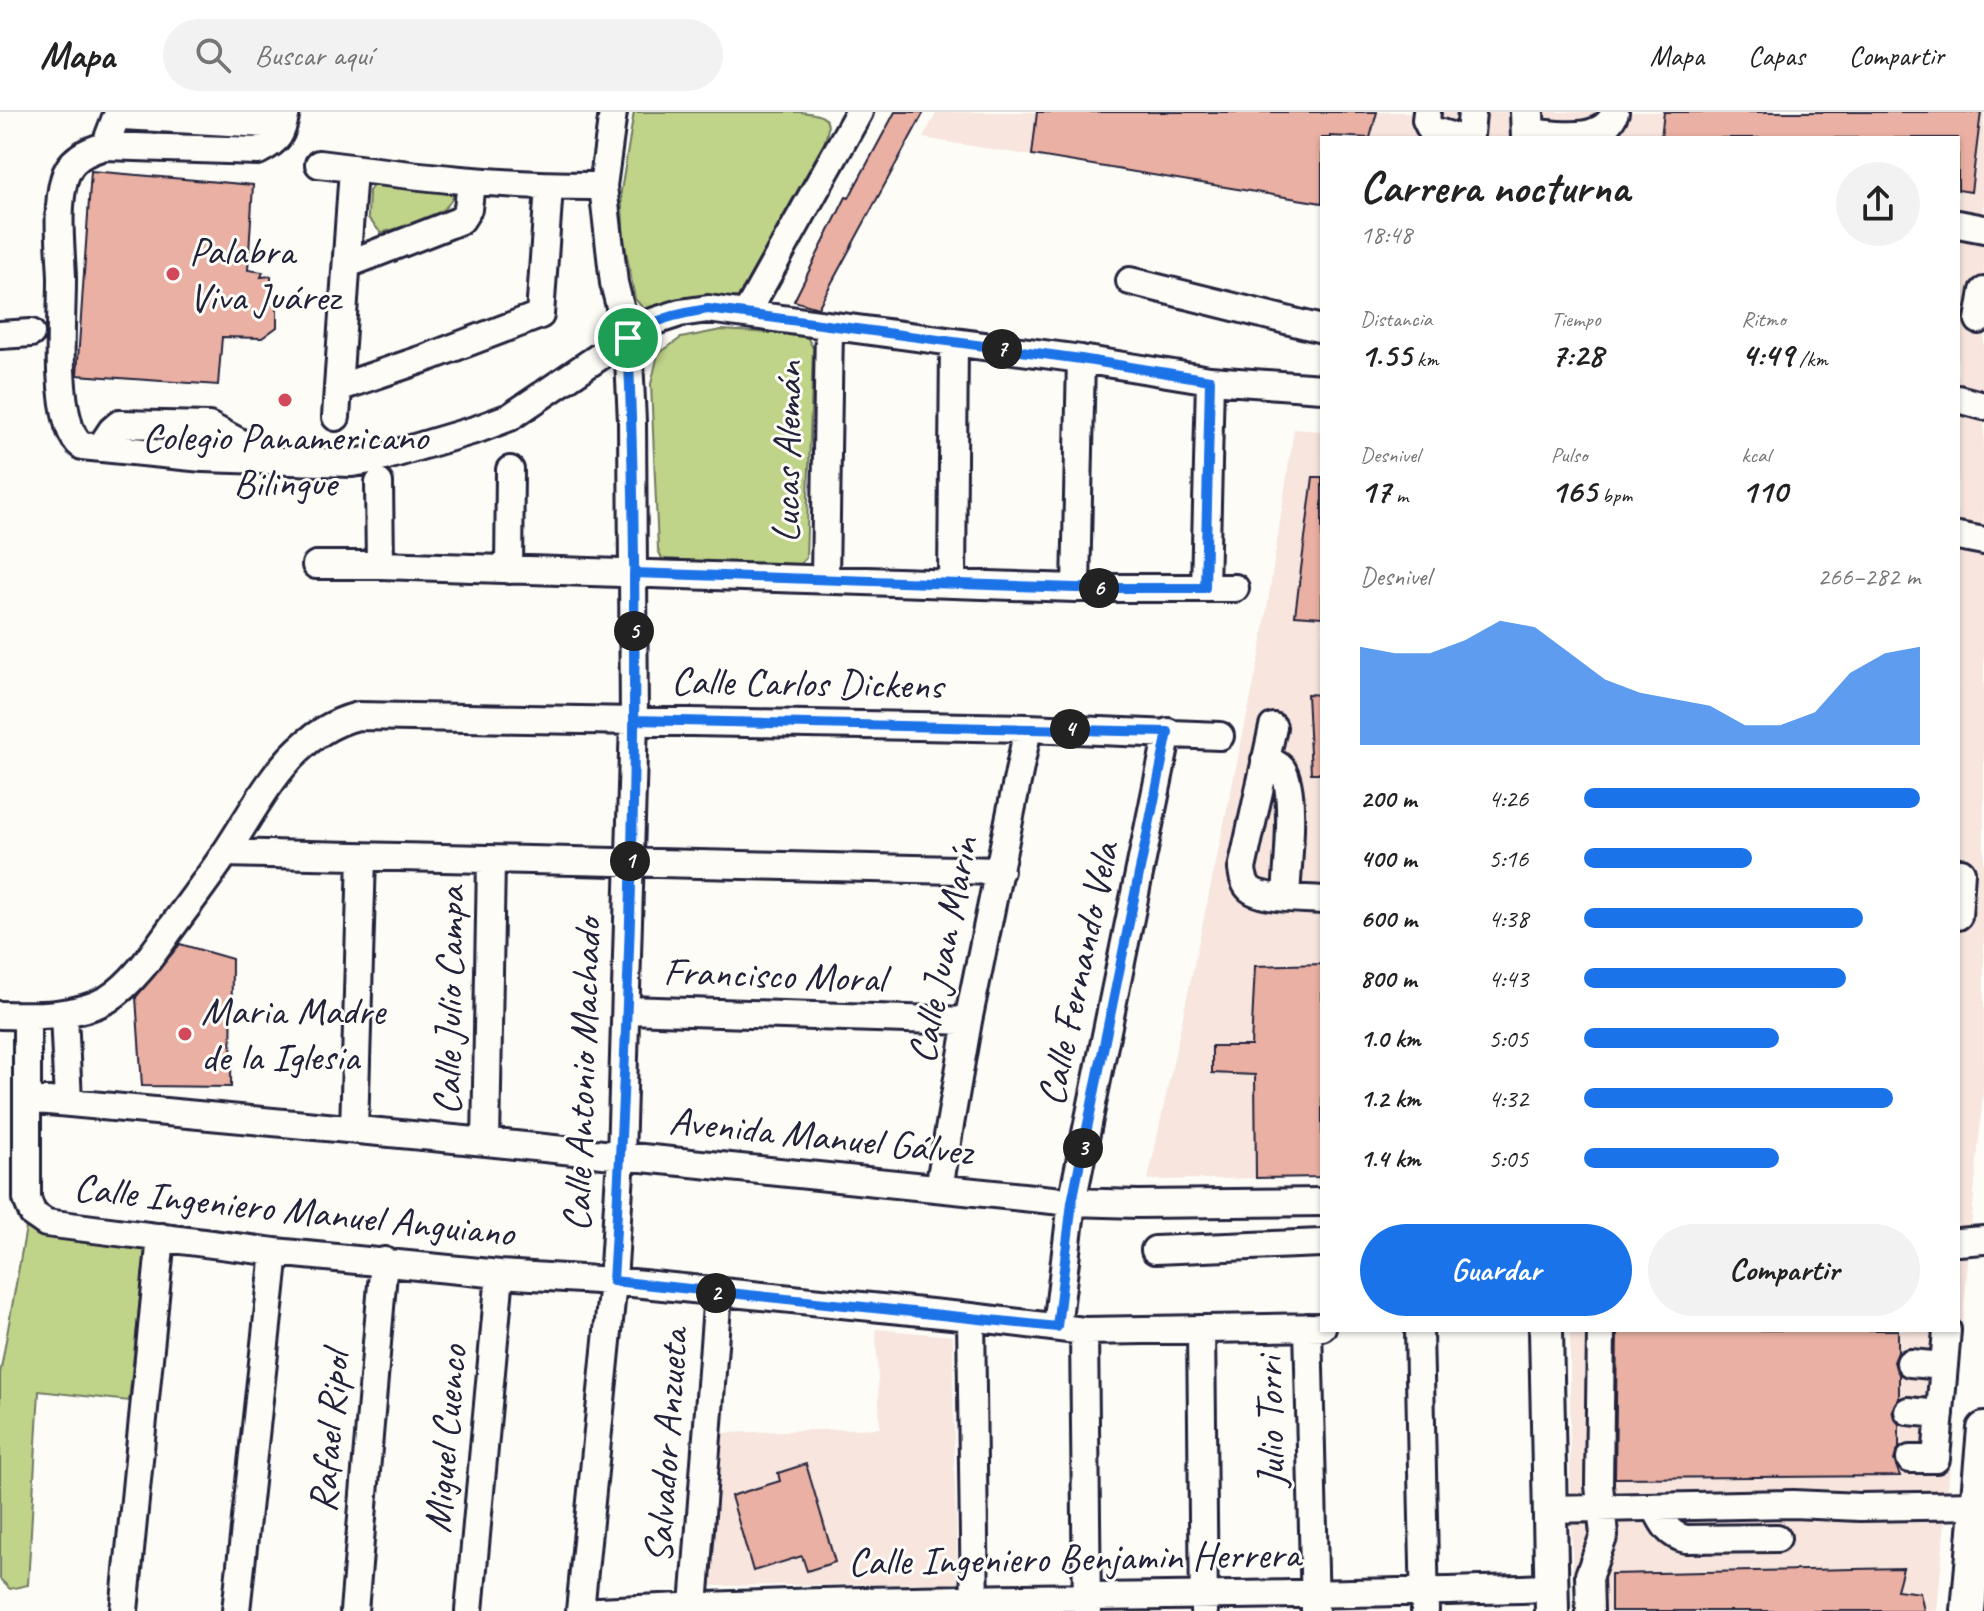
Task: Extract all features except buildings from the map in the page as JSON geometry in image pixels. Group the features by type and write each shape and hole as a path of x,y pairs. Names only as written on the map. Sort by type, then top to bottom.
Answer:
{"main road":[{"path":"1546,1332 1552,1599"},
{"path":"1968,1611 1984,1429"}],"street":[{"name":"Calle Antonio Machado","path":"580,1611 613,1281 621,1157 634,720 628,338 614,283 603,186 613,112"},
{"path":"747,312 859,112"},
{"path":"1427,112 1426,120 1431,130 1451,136"},
{"path":"1469,136 1472,112"},
{"path":"1528,127 1594,133 1611,123 1615,112"},
{"path":"285,118 281,135 258,151 105,146 87,151 73,162 64,178 62,206 63,391 69,425 77,443 203,458 352,463 377,459 510,417 649,323 680,313 708,309 1081,359 1210,380 1320,388"},
{"path":"319,164 471,182 549,187 603,186"},
{"path":"336,417 353,169"},
{"path":"348,264 461,220 468,209 471,182"},
{"path":"338,388 549,316 549,187"},
{"path":"1960,224 1984,229"},
{"path":"1130,281 1320,328"},
{"path":"1974,321 1984,291"},
{"name":"Lucas Alemán","path":"825,578 829,327"},
{"path":"0,335 31,333"},
{"path":"952,583 954,342"},
{"path":"1076,588 1081,359"},
{"path":"1205,588 1210,380"},
{"path":"1960,400 1984,406"},
{"path":"509,570 510,470"},
{"path":"379,483 380,565"},
{"path":"1960,536 1984,541"},
{"path":"316,565 825,578 1076,588 1235,588"},
{"name":"Calle Carlos Dickens","path":"0,1015 64,1013 108,999 136,974 225,853 285,761 305,742 342,720 358,716 1028,728 1220,736"},
{"path":"1273,727 1242,869 1244,880 1254,892 1320,900"},
{"name":"Calle Juan Marín","path":"939,1188 968,1021 1028,728"},
{"name":"Calle Fernando Vela","path":"1057,1327 1072,1202 1168,732"},
{"path":"1265,760 1282,770 1290,793 1286,897"},
{"path":"225,853 1000,871"},
{"path":"354,1129 362,857"},
{"name":"Calle Julio Campa","path":"486,1142 491,861"},
{"path":"1960,887 1961,872"},
{"name":"Francisco Moral","path":"627,1010 968,1021"},
{"path":"64,1013 68,1102"},
{"name":"Calle Ingeniero Manuel Anguiano","path":"27,1016 27,1199 33,1214 46,1223 275,1252 500,1274 613,1281 1084,1331 1315,1327"},
{"name":"Avenida Manuel Gálvez","path":"27,1099 1072,1202 1320,1202"},
{"path":"124,1611 161,1237"},
{"path":"1960,1242 1984,1240"},
{"path":"1155,1250 1320,1243"},
{"path":"236,1611 275,1252"},
{"name":"Rafael Ripol","path":"354,1611 384,1261"},
{"name":"Miguel Cuenco","path":"469,1611 500,1274"},
{"name":"Salvador Anzueta","path":"694,1606 718,1293"},
{"path":"971,1317 975,1606"},
{"name":"Julio Torri","path":"1315,1327 1315,1602"},
{"path":"1201,1329 1204,1604"},
{"path":"1084,1331 1087,1605"},
{"path":"1419,1332 1425,1602"},
{"path":"1590,1611 1589,1575 1604,1535 1601,1508 1601,1332"},
{"path":"1910,1459 1936,1459 1947,1332"},
{"path":"1910,1363 1944,1366"},
{"path":"1908,1411 1940,1414"},
{"path":"1549,1509 1793,1504 1860,1507 1978,1505"},
{"path":"1655,1507 1665,1527 1675,1537 1777,1538"},
{"name":"Calle Ingeniero Benjamin Herrera","path":"598,1611 694,1606 1552,1599"}],"shaded area":[{"path":"937,112 1984,112 1984,1082 1937,1611 1574,1611 1570,1332 1960,1332 1960,136 1320,136 1320,203 923,138"},
{"path":"1294,429 1320,431 1320,1177 1148,1180 1260,655"},
{"path":"876,1329 953,1336 958,1583 711,1586 723,1433 880,1428"}],"green space":[{"path":"634,112 801,112 825,119 828,128 824,143 738,297 704,300 647,313 635,299 624,240 621,191"},
{"path":"375,183 448,188 454,192 451,201 435,215 381,233 368,218 369,191"},
{"path":"721,330 806,335 813,348 806,558 799,565 665,565 658,550 651,384 658,354 681,338"},
{"path":"27,1222 146,1243 129,1401 39,1391 28,1585 10,1589 0,1579 0,1374"}],"place":[{"name":"Palabra Viva Juárez","path":"173,274"},
{"name":"Colegio Panamericano Bilingue","path":"285,400"},
{"name":"Maria Madre de la Iglesia","path":"185,1034"}],"route":[{"path":"628,338 632,422 634,720 627,1010 613,1281 1057,1327 1072,1202 1168,732 634,720 634,573 1076,588 1205,588 1210,380 1081,359 708,309 680,313 649,323 628,338"}]}
